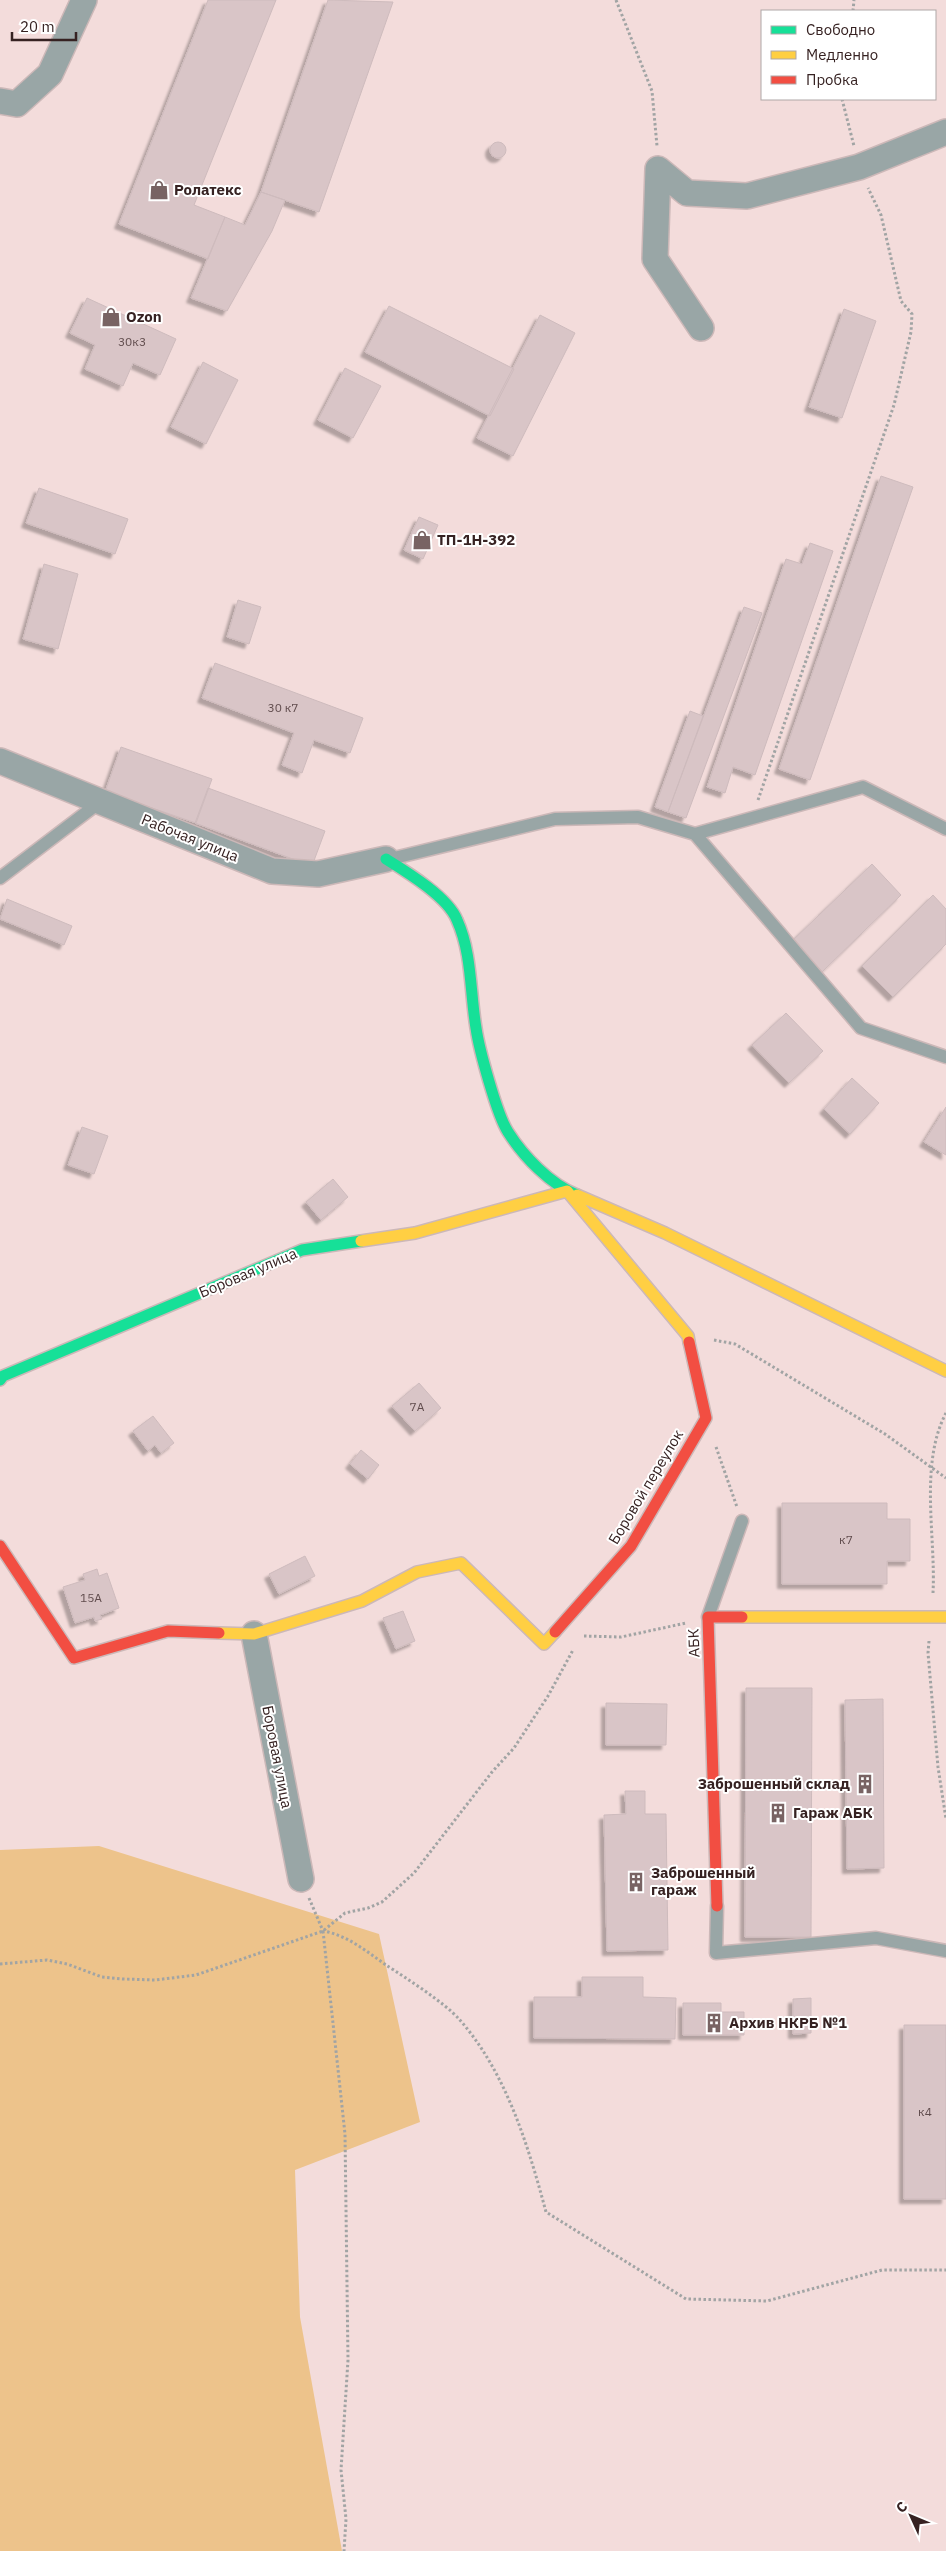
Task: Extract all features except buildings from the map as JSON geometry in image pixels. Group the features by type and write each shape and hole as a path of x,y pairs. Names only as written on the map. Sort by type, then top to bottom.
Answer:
{"street":[{"path":"0,102 17,104 50,74 84,0"},
{"path":"658,170 687,193 746,196 859,167 946,132"},
{"path":"658,170 655,259 700,328"},
{"name":"Рабочая улица","path":"0,761 272,872 318,874 386,860"},
{"path":"386,860 428,886 457,918 467,953 476,1029 507,1131 528,1159 567,1191 688,1336 706,1418"},
{"path":"567,1191 665,1233 946,1371"},
{"name":"Боровая улица","path":"0,1380 3,1376 302,1250 415,1233 567,1191"},
{"name":"Боровой переулок","path":"0,1546 74,1658 168,1630 254,1634 362,1601 416,1572 461,1563 544,1644 631,1546 706,1418"},
{"name":"АБК","path":"717,1906 708,1617 946,1617"},
{"name":"Боровая улица","path":"254,1634 301,1879"}],"lane":[{"path":"386,860 555,819 638,817 695,834 863,787 946,829"},
{"path":"0,878 100,802"},
{"path":"695,834 861,1028 946,1057"},
{"path":"708,1617 742,1521"},
{"path":"717,1906 716,1953 876,1938 946,1951"}],"path":[{"path":"616,0 652,91 658,170"},
{"path":"752,818 894,405 911,332 912,314 901,301 881,215 859,167 842,100"},
{"path":"688,1336 735,1344 885,1434 946,1478"},
{"path":"946,1413 940,1425 932,1468 931,1512 934,1575 928,1653 938,1767 946,1819"},
{"path":"706,1418 742,1521"},
{"path":"560,1626 582,1635 621,1637 708,1617"},
{"path":"0,1964 47,1960 67,1964 102,1976 155,1980 196,1975 323,1931 345,1913 368,1908 382,1902 414,1873 527,1731 582,1635"},
{"path":"301,1879 323,1931 344,2134 348,2360 341,2470 346,2519 344,2551"},
{"path":"323,1931 339,1934 404,1976 459,2018 498,2074 535,2169 546,2212 686,2299 766,2301 882,2270 946,2270"}],"shaded area":[{"path":"99,1846 379,1934 420,2122 295,2170 300,2317 342,2551 0,2551 0,1850"}],"traffic: fast":[{"path":"386,859 426,886 452,911 462,933 465,946 481,1051 489,1082 504,1124 514,1141 538,1169 557,1184 577,1195"},
{"path":"0,1380 3,1376 302,1250 361,1241"}],"traffic: slow":[{"path":"361,1241 415,1233 567,1191 688,1336 689,1342"},
{"path":"577,1195 665,1233 946,1371"},
{"path":"219,1633 254,1634 362,1601 417,1572 461,1563 544,1644 555,1632"},
{"path":"742,1617 946,1617"}],"traffic: jam":[{"path":"555,1632 631,1546 706,1418 689,1342"},
{"path":"0,1546 74,1658 168,1631 219,1633"},
{"path":"717,1906 708,1617 742,1617"}],"place":[{"name":"Ролатекс","path":"159,190"},
{"name":"Ozon","path":"111,317"},
{"name":"ТП-1Н-392","path":"422,540"},
{"name":"Заброшенный склад","path":"865,1784"},
{"name":"Гараж АБК","path":"778,1813"},
{"name":"Заброшенный гараж","path":"636,1882"},
{"name":"Архив НКРБ №1","path":"714,2023"}]}
